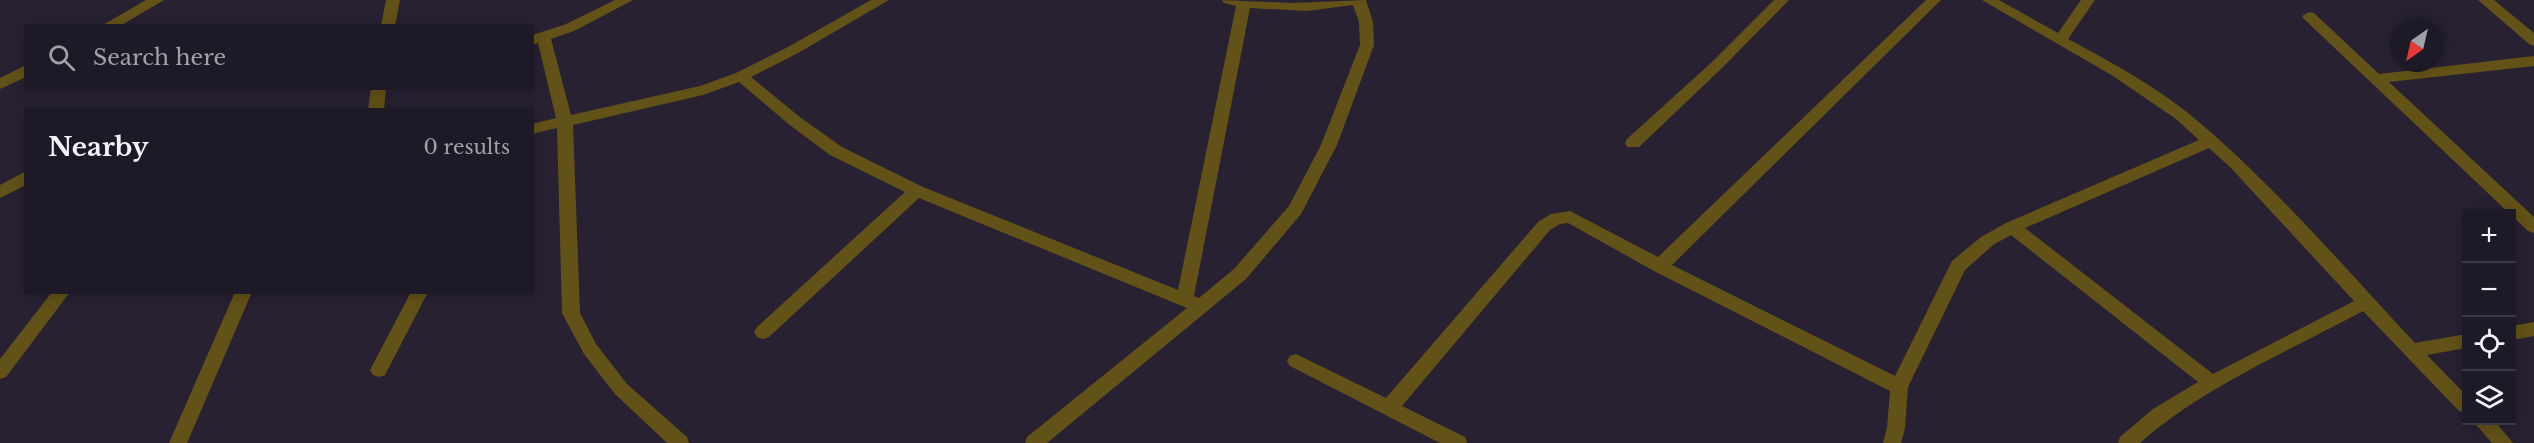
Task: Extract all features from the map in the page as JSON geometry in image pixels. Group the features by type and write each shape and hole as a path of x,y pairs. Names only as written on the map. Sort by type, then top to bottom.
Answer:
{"street":[{"path":"112,24 157,0"},
{"path":"388,24 393,0"},
{"path":"626,0 538,39 565,122 571,313 590,349 621,388 680,443"},
{"path":"534,129 703,90 741,76 882,0"},
{"path":"1034,443 1192,303 1240,274 1295,210 1329,145 1367,45 1366,22 1356,0 1328,7 1295,9 1236,2 1192,303"},
{"path":"1633,142 1716,66 1782,0"},
{"path":"1660,266 1934,0"},
{"path":"1989,0 2060,40 2181,115 2237,164 2411,351 2462,402"},
{"path":"2060,40 2088,0"},
{"path":"2485,0 2534,41"},
{"path":"2309,16 2534,227"},
{"path":"2376,79 2534,61"},
{"path":"0,84 24,71"},
{"path":"741,76 796,122 836,151 917,191 1192,303"},
{"path":"375,108 379,90"},
{"path":"1892,443 1896,428 1899,387 1958,266 1987,241 2012,227 2211,141"},
{"path":"0,177 24,176"},
{"path":"0,192 24,177"},
{"path":"763,332 917,191"},
{"path":"1389,408 1544,226 1557,218 1570,217 1660,266 1899,387"},
{"path":"2012,227 2212,383"},
{"path":"0,372 60,294"},
{"path":"178,443 243,294"},
{"path":"379,370 419,294"},
{"path":"2127,443 2160,414 2212,383 2366,302"},
{"path":"2516,332 2534,329"},
{"path":"2411,351 2462,342"},
{"path":"1296,361 1458,443"},
{"path":"2486,425 2504,443"}]}
